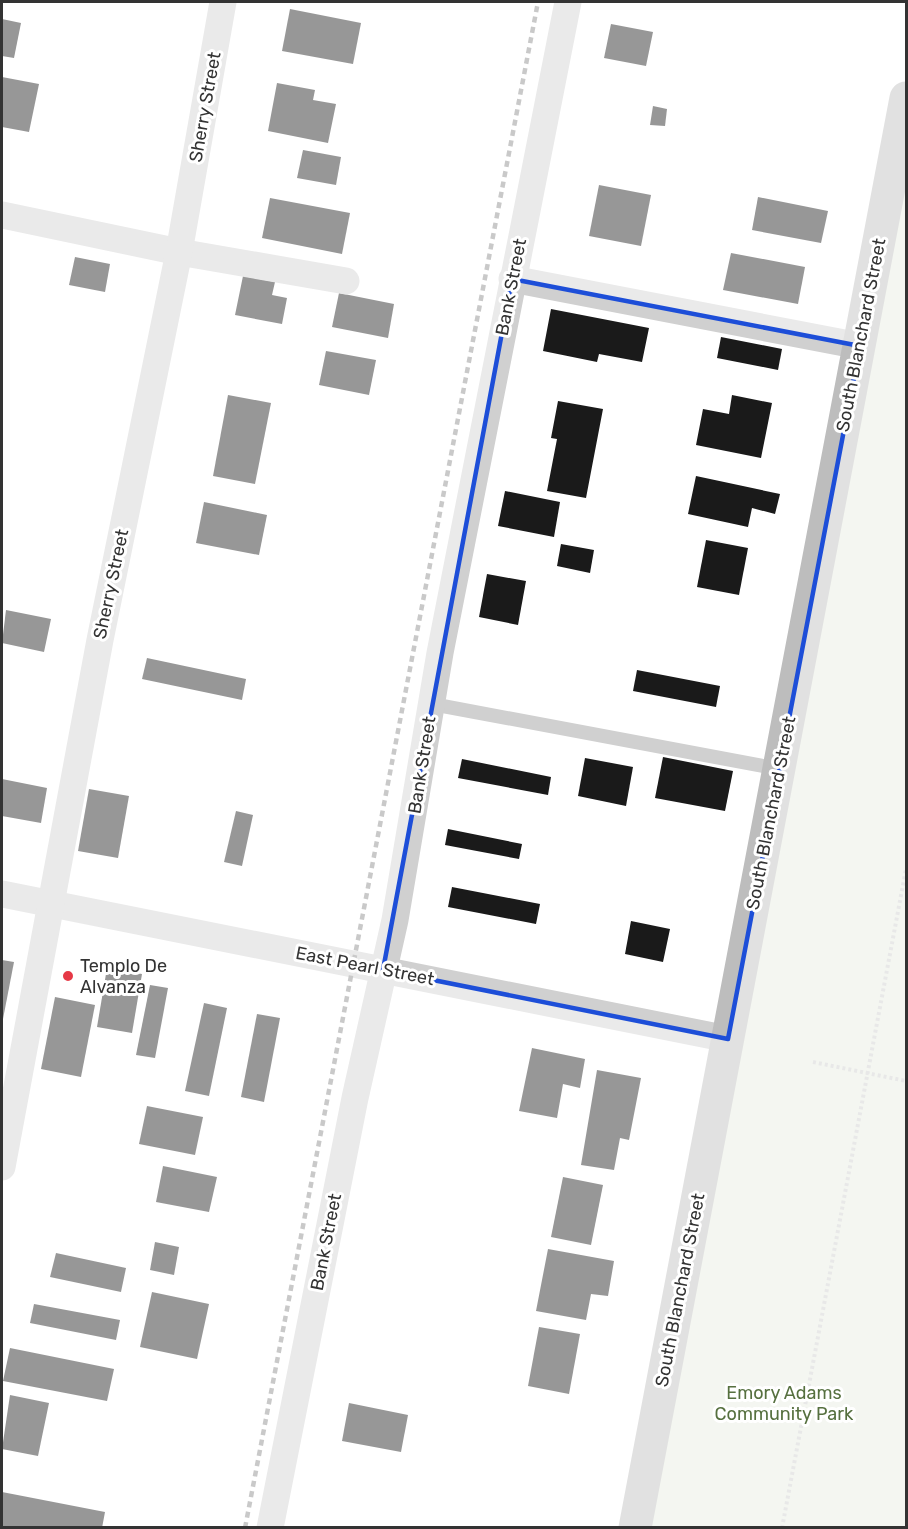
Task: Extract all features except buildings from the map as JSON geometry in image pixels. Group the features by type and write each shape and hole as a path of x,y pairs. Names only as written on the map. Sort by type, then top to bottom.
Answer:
{"street":[{"name":"Sherry Street","path":"2,1167 50,903 156,356 179,252 224,2"},
{"name":"Bank Street","path":"270,1527 355,1098 407,858 432,704 512,279 568,2"},
{"name":"South Blanchard Street","path":"635,1527 906,98"},
{"path":"2,215 179,252 346,281"},
{"path":"512,279 860,346"},
{"name":"East Pearl Street","path":"2,894 728,1039"}],"lane":[{"path":"432,704 779,769"}],"path":[{"path":"782,1527 906,869"},
{"path":"813,1062 906,1081"}],"highlighted area":[{"path":"512,279 860,346 728,1039 383,970"}],"green space":[{"name":"Emory Adams Community Park","path":"906,99 906,1527 636,1528"}],"railway":[{"path":"245,1528 538,2"}],"place":[{"name":"Templo De Alvanza","path":"68,976"}]}
